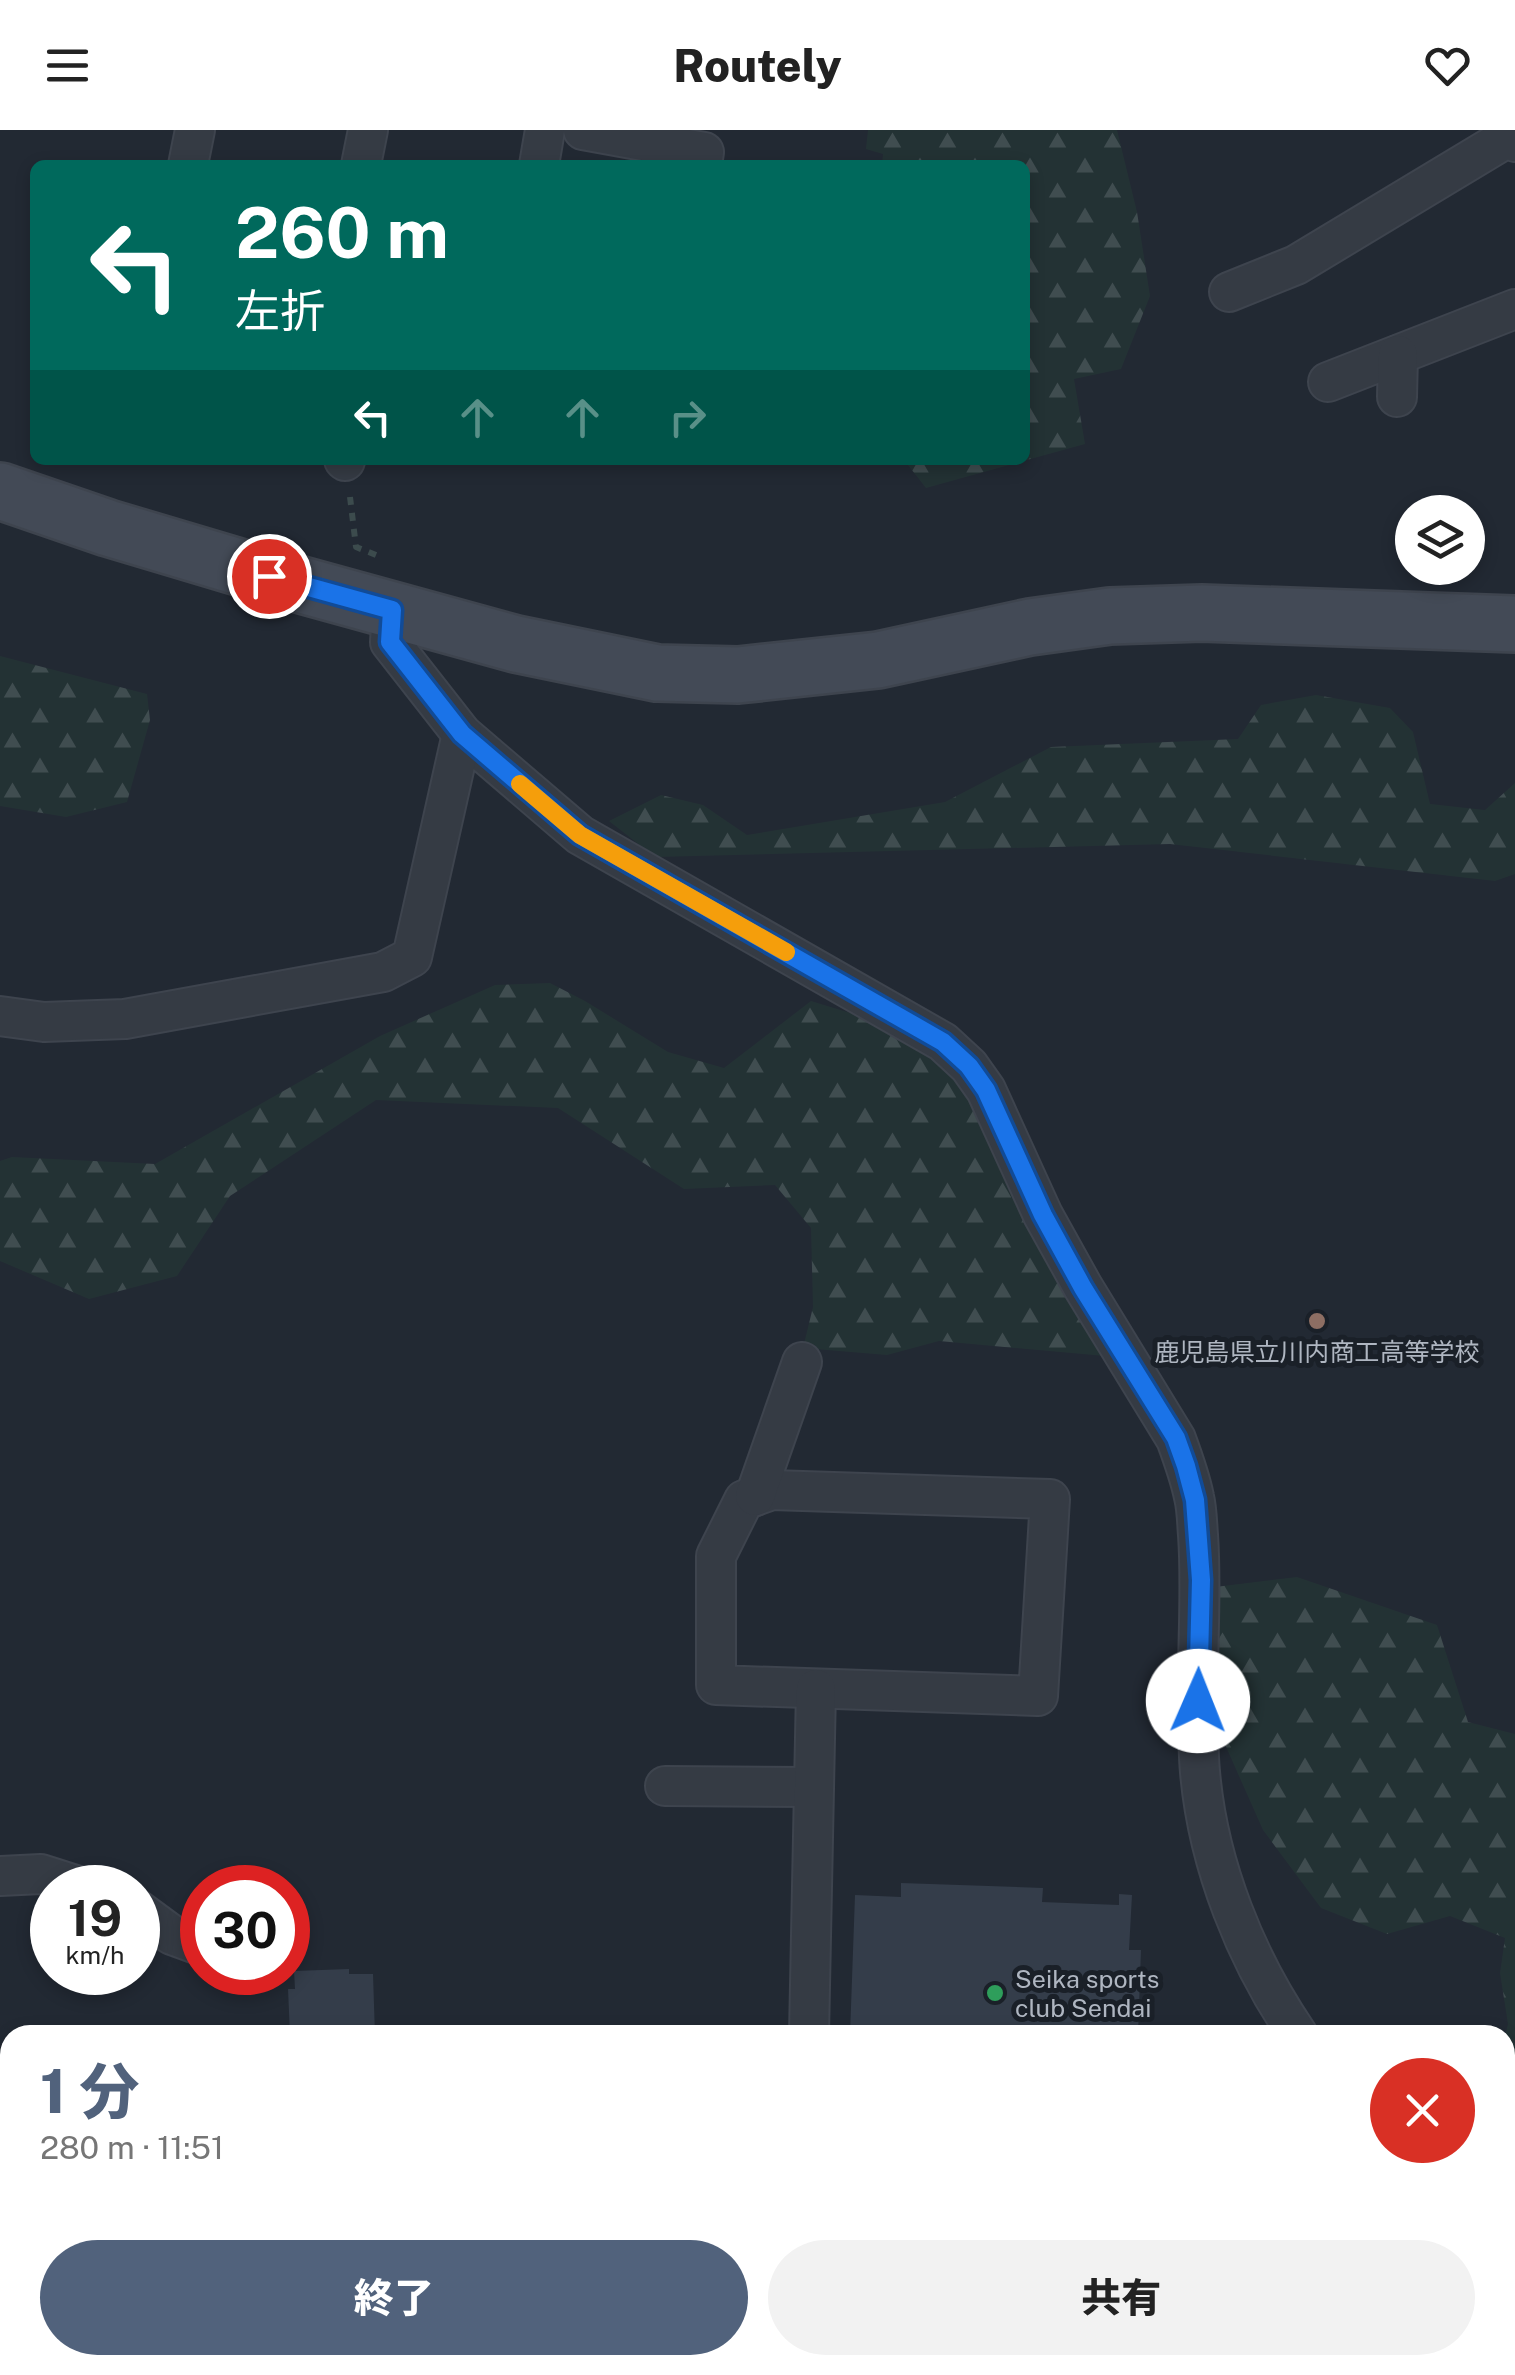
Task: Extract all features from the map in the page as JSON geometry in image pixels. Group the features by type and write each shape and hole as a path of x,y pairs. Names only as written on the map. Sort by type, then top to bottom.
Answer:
{"street":[{"path":"189,160 195,130"},
{"path":"362,160 368,130"},
{"path":"540,160 546,130"},
{"path":"583,130 704,152 703,160"},
{"path":"1229,292 1296,266 1510,136 1515,142"},
{"path":"1328,382 1515,310"},
{"path":"1397,397 1398,355"},
{"path":"0,491 108,528 390,584 516,644 657,673 738,675 878,660 1030,626 1110,616 1202,613 1515,624"},
{"path":"390,584 390,642 462,734 580,835 943,1042 969,1066 986,1090 1043,1215 1083,1288 1176,1438 1186,1466 1195,1500 1201,1580 1200,1774 1209,1828 1240,1927 1291,2025"},
{"path":"0,1016 44,1022 126,1019 382,972 412,957 462,734"},
{"path":"755,1496 802,1362"},
{"path":"772,1490 1050,1499 1038,1696 816,1689 716,1685 716,1556 744,1500 772,1490"},
{"path":"809,2025 816,1689"},
{"path":"665,1786 814,1787"},
{"path":"0,1876 30,1875"}],"path":[{"path":"345,465 356,547 390,584"}],"green space":[{"path":"868,130 1117,130 1137,212 1150,296 1121,369 1074,379 1085,444 1030,459 1030,160 882,160 883,154 866,149"},
{"path":"908,465 1009,465 926,488"},
{"path":"0,656 147,694 150,720 127,802 66,817 0,806"},
{"path":"1316,695 1390,708 1413,732 1430,804 1485,810 1515,783 1515,874 1495,881 1170,844 655,857 609,821 661,795 703,805 747,835 945,802 1051,747 1238,739 1261,705"},
{"path":"550,983 668,1052 724,1068 811,1001 896,1027 954,1072 1105,1356 939,1341 887,1355 803,1348 813,1307 811,1228 775,1185 684,1189 558,1108 376,1100 230,1196 177,1276 89,1299 0,1261 0,1161 12,1157 155,1164 380,1036 495,985"},
{"path":"1297,1577 1437,1625 1468,1722 1515,1734 1515,2025 1508,2025 1500,1973 1505,1938 1450,1916 1387,1934 1321,1908 1263,1830 1223,1740 1215,1587"}],"building":[{"name":"Seika sports club Sendai","path":"901,1883 1043,1888 1042,1902 1119,1905 1119,1894 1132,1895 1129,1950 1141,1950 1138,2025 850,2025 855,1895 901,1897"},
{"path":"349,1969 349,1974 373,1974 375,2025 290,2025 288,1995 310,1995 310,1970"}],"slow traffic":[{"path":"520,784 580,835 786,952"}],"place":[{"name":"鹿児島県立川内商工高等学校","path":"1317,1321"},
{"name":"Seika sports club Sendai","path":"995,1993"}],"route":[{"path":"269,576 392,610 390,642 462,734 580,835 943,1042 969,1066 986,1090 1043,1215 1083,1288 1176,1438 1195,1500 1201,1580 1198,1701"}]}
